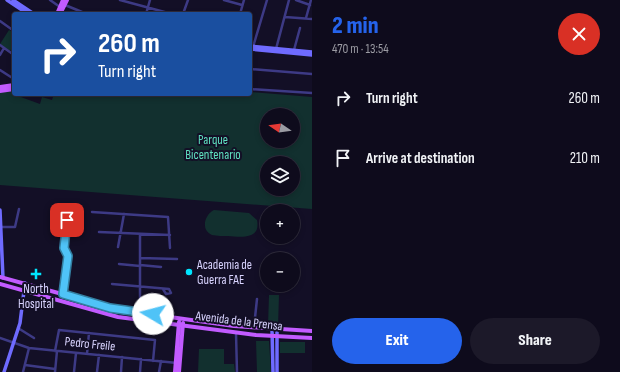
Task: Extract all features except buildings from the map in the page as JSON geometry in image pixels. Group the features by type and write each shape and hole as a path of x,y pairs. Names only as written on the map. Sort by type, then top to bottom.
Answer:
{"main road":[{"path":"7,0 24,12"},
{"path":"13,0 31,12"},
{"path":"58,12 60,7 67,0"},
{"path":"61,12 64,2"},
{"path":"252,48 312,52"},
{"path":"252,48 312,52"},
{"path":"0,87 12,85"},
{"path":"0,91 12,89"},
{"path":"0,210 1,277"},
{"name":"Avenida de la Prensa","path":"1,277 110,308 254,327 312,331"},
{"path":"4,372 18,328 25,283"},
{"name":"Avenida de la Prensa","path":"0,284 118,317 274,337 312,338"},
{"path":"179,372 178,363 181,318"},
{"path":"273,372 274,329"},
{"path":"274,337 277,372"},
{"path":"175,372 178,363"}],"street":[{"path":"50,0 60,7"},
{"path":"120,0 162,12"},
{"path":"147,12 150,0"},
{"path":"184,12 188,0"},
{"path":"224,0 242,5"},
{"path":"240,12 244,0"},
{"path":"252,45 267,0"},
{"path":"276,49 289,0"},
{"path":"296,0 310,4"},
{"path":"306,18 311,0"},
{"path":"64,2 82,12"},
{"path":"285,17 312,19"},
{"path":"0,21 12,30"},
{"path":"294,50 300,28"},
{"path":"0,45 12,54"},
{"path":"0,55 4,48"},
{"path":"252,69 312,74"},
{"path":"0,70 12,78"},
{"path":"252,89 312,93"},
{"path":"1,226 15,226 19,209"},
{"path":"92,212 168,217 170,248"},
{"path":"118,247 124,214"},
{"path":"63,294 68,256 64,248 67,220"},
{"path":"99,232 170,235"},
{"path":"140,234 140,312"},
{"path":"140,258 177,259"},
{"path":"119,264 161,267"},
{"path":"112,284 163,289"},
{"path":"254,327 257,299"},
{"path":"18,328 34,338"},
{"path":"25,366 55,371 58,331 155,340 153,361"},
{"path":"236,332 237,372"},
{"path":"87,354 89,333"},
{"name":"Pedro Freile","path":"0,338 13,344 29,348 178,363"},
{"path":"23,372 29,348"},
{"path":"74,372 76,353"},
{"path":"97,372 99,355"},
{"path":"121,372 122,357"},
{"path":"140,372 141,359"},
{"path":"160,361 160,372"}],"green space":[{"path":"9,30 12,32 12,48 10,51 0,44"},
{"name":"Parque Bicentenario","path":"12,90 12,96 18,96 40,104 42,97 52,100 53,96 252,96 252,92 312,97 312,209 300,208 300,204 260,205 0,185 0,92"},
{"path":"214,210 249,213 257,220 256,231 249,236 244,237 220,236 208,233 205,226 206,218"},
{"path":"269,295 279,295 278,327 268,326"},
{"path":"256,341 269,341 271,372 257,372"},
{"path":"280,342 305,342 305,353 280,353"},
{"path":"199,349 224,349 224,364 234,364 235,372 198,372"}],"place":[{"name":"Academia de Guerra FAE","path":"189,272"},
{"name":"North Hospital","path":"36,274"}],"route":[{"path":"67,220 64,251 68,256 63,294 110,308 153,314"}]}
